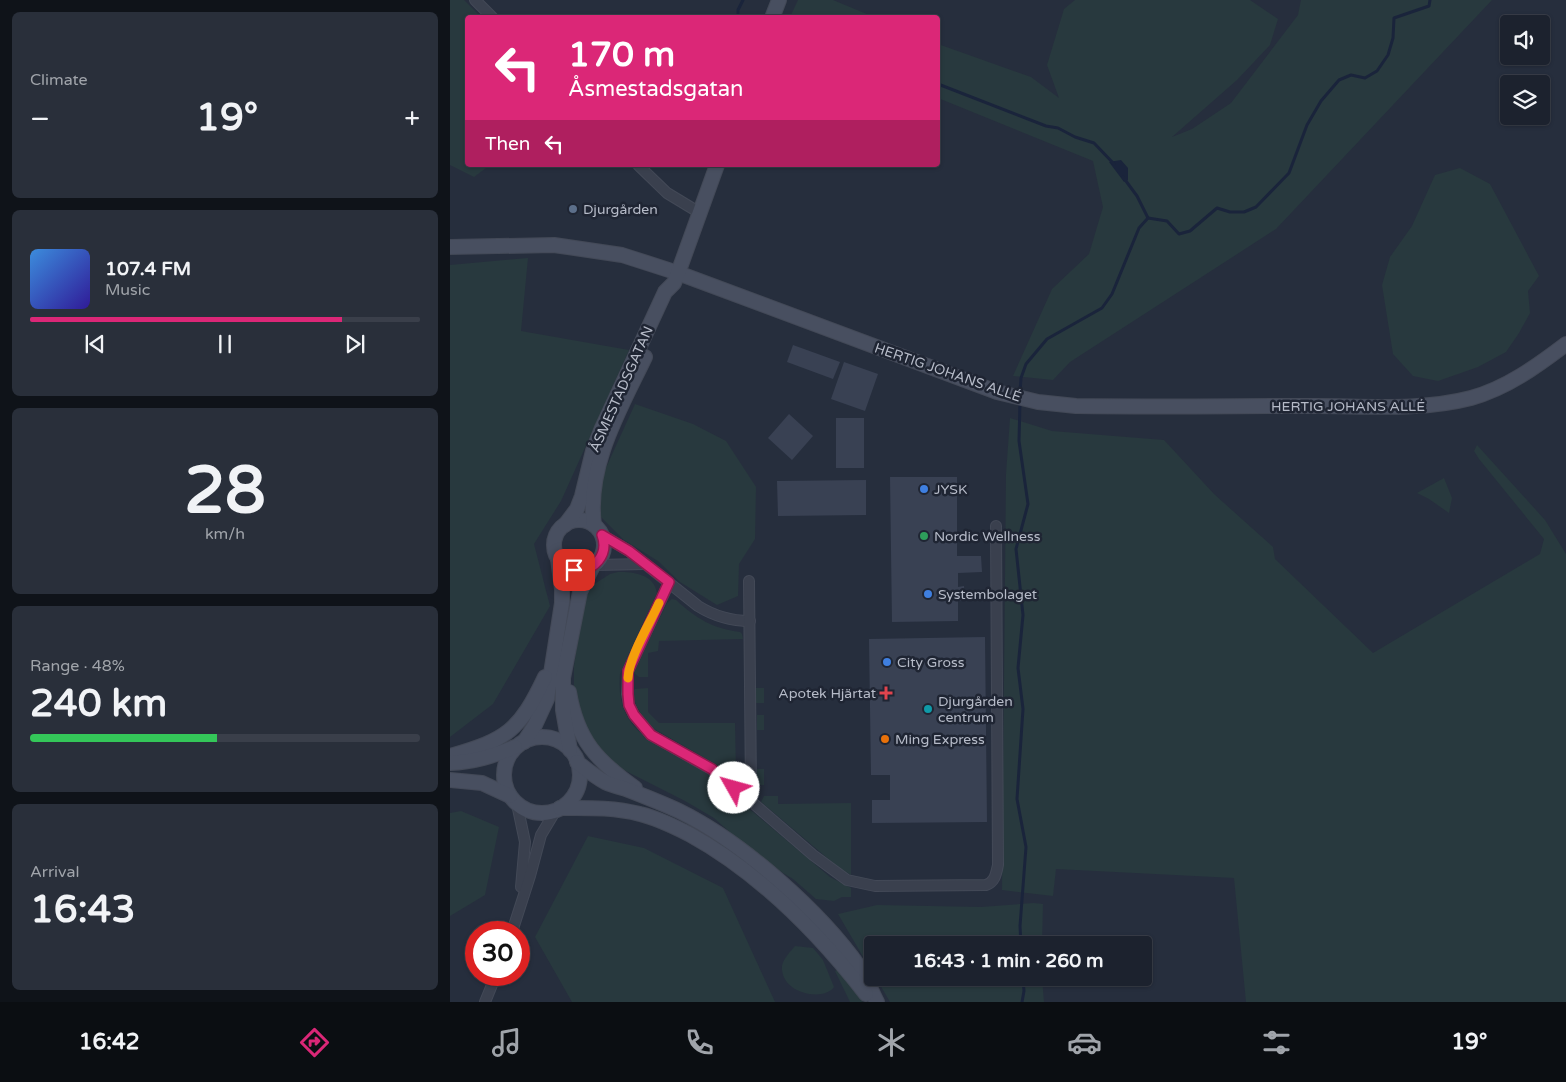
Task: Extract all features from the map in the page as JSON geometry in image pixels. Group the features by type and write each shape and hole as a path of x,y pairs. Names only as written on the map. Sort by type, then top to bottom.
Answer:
{"street":[{"path":"475,0 490,15"},
{"path":"773,15 779,0"},
{"path":"640,167 667,193 700,213"},
{"path":"676,278 716,167"},
{"name":"HERTIG JOHANS ALLÉ","path":"450,246 527,244 577,247 622,255 676,278 1004,395 1038,402 1076,406 1364,406 1442,404 1472,398 1523,376 1566,344"},
{"name":"ÅSMESTADSGATAN","path":"565,525 577,509 593,451 613,402 666,292 676,278"},
{"name":"ÅSMESTADSGATAN","path":"598,530 592,508 593,488 602,454 622,406 674,295 676,278"},
{"path":"518,915 525,842 514,800 506,787 504,770 507,760 535,725 547,699 563,596 558,559 554,549 558,533 565,525 580,520 629,551 708,612 731,620 750,621"},
{"path":"669,582 628,671 629,705 634,715 651,735 712,769 840,876 854,883 875,886 986,885 991,883 996,872 998,854 996,526"},
{"path":"516,921 540,835 558,809 571,800 579,777 563,710 563,678 580,592 604,552 604,543 598,530"},
{"path":"558,559 565,566 574,570 584,570 594,566 645,564"},
{"path":"746,797 751,791 749,581"},
{"path":"568,656 571,702 580,732 597,757 651,799"},
{"path":"450,756 492,742 516,726 536,698 551,665"},
{"path":"450,763 472,762 494,756 534,738 549,738 559,742 592,774 607,783 651,799 705,825 738,848 783,885 836,937 861,970 877,1002"},
{"path":"450,780 482,783 514,800 527,810 538,813 558,809 610,808 641,814 669,824 708,845 742,868 776,896 838,958 873,1002"},
{"path":"485,1002 492,986"}],"shaded area":[{"path":"450,0 464,0 479,15 465,15 465,167 487,167 474,177 450,165"},
{"path":"798,0 833,0 869,15 791,15"},
{"path":"1075,0 1250,0 1278,19 1270,45 1237,80 1172,137 1192,129 1231,103 1298,15 1301,0 1492,0 1276,229 1070,362 1053,380 1013,376 1052,289 1089,254 1103,207 1093,161 940,99 940,45 1031,77 1059,98 1047,65 1064,9"},
{"path":"1460,168 1490,184 1539,276 1528,291 1530,313 1506,352 1478,367 1438,381 1413,376 1393,354 1382,285 1390,257 1412,226 1435,175"},
{"path":"528,258 521,331 629,350 561,501 534,544 550,606 493,704 450,737 450,265"},
{"path":"635,404 693,424 726,441 756,487 755,539 739,564 738,596 717,605 680,582 658,561 624,540 601,517 599,483"},
{"path":"1010,418 1052,431 1164,440 1214,494 1273,547 1275,559 1373,653 1540,554 1544,539 1479,459 1474,451 1477,445 1545,520 1566,554 1566,1002 1246,1002 1234,878 1056,869 1053,896 1002,890 1006,474"},
{"path":"1444,478 1452,498 1449,513 1417,493"},
{"path":"618,572 642,575 648,578 657,593 620,674 620,693 630,721 650,740 698,767 714,779 830,877 851,888 851,897 842,897 834,901 816,899 793,879 760,859 714,818 616,766 591,741 574,697 574,666 582,611 587,595 593,585 610,574"},
{"path":"672,599 705,622 740,632 743,639 659,641 658,651 648,653 648,677 639,677 634,673 636,666 667,603"},
{"path":"648,688 648,712 659,723 735,723 736,771 744,772 743,781 737,782 715,764 651,727 643,718 632,692 635,689"},
{"path":"756,688 764,688 764,703 756,703"},
{"path":"757,715 764,715 764,730 757,730"},
{"path":"757,769 764,769 764,785 757,785"},
{"path":"764,796 778,796 778,804 851,803 851,875 839,868 761,802"},
{"path":"461,811 499,827 485,895 450,916 450,813"},
{"path":"588,836 644,848 723,888 775,1002 572,1002 535,937"},
{"path":"1043,904 1042,936 864,936 864,958 838,914 877,905 981,907"},
{"path":"795,946 813,948 823,960 834,987 829,992 821,994 804,993 788,983 783,976 782,966 785,958"},
{"path":"839,969 863,1002 850,1002 835,971"},
{"path":"881,986 1043,986 1044,1002 890,1002"}],"water":[{"path":"1121,160 1128,168 1128,180 1124,182 1109,162"}],"building":[{"path":"793,345 840,362 833,379 787,362"},
{"path":"844,362 878,374 865,411 831,399"},
{"path":"789,414 813,436 792,460 768,438"},
{"path":"836,418 864,418 864,468 836,468"},
{"path":"890,477 957,477 957,556 981,556 982,572 958,573 958,587 964,586 965,601 958,601 958,621 892,622"},
{"path":"866,480 866,515 778,516 777,481"},
{"name":"Djurgården centrum","path":"985,637 987,822 872,823 872,800 890,800 890,775 871,775 869,639"}],"waterway":[{"path":"738,15 738,10 743,0"},
{"path":"1020,393 1021,378 1026,364 1047,339 1102,308 1112,294 1139,228 1148,218 1167,221 1179,234 1190,231 1217,208 1230,212 1244,212 1256,207 1289,173 1307,125 1321,101 1339,80 1351,75 1365,78 1377,71 1388,55 1393,38 1394,18 1429,6 1430,0"},
{"path":"940,85 1094,143 1114,164"},
{"path":"1123,177 1137,196 1148,218"},
{"path":"1020,401 1019,441 1028,504 1016,549 1023,615 1018,668 1023,709 1017,799 1026,847 1021,936"},
{"path":"1022,1002 1024,986"}],"slow traffic":[{"path":"628,678 628,671 659,603"}],"place":[{"name":"Djurgården","path":"573,209"},
{"name":"JYSK","path":"924,489"},
{"name":"Nordic Wellness","path":"924,536"},
{"name":"Systembolaget","path":"928,594"},
{"name":"City Gross","path":"887,662"},
{"name":"Apotek Hjärtat","path":"886,693"},
{"name":"Djurgården centrum","path":"928,709"},
{"name":"Ming Express","path":"885,739"}],"route":[{"path":"574,570 584,570 597,564 604,552 604,539 602,535 629,551 669,582 628,671 629,705 641,725 651,735 712,769 734,788"}]}
